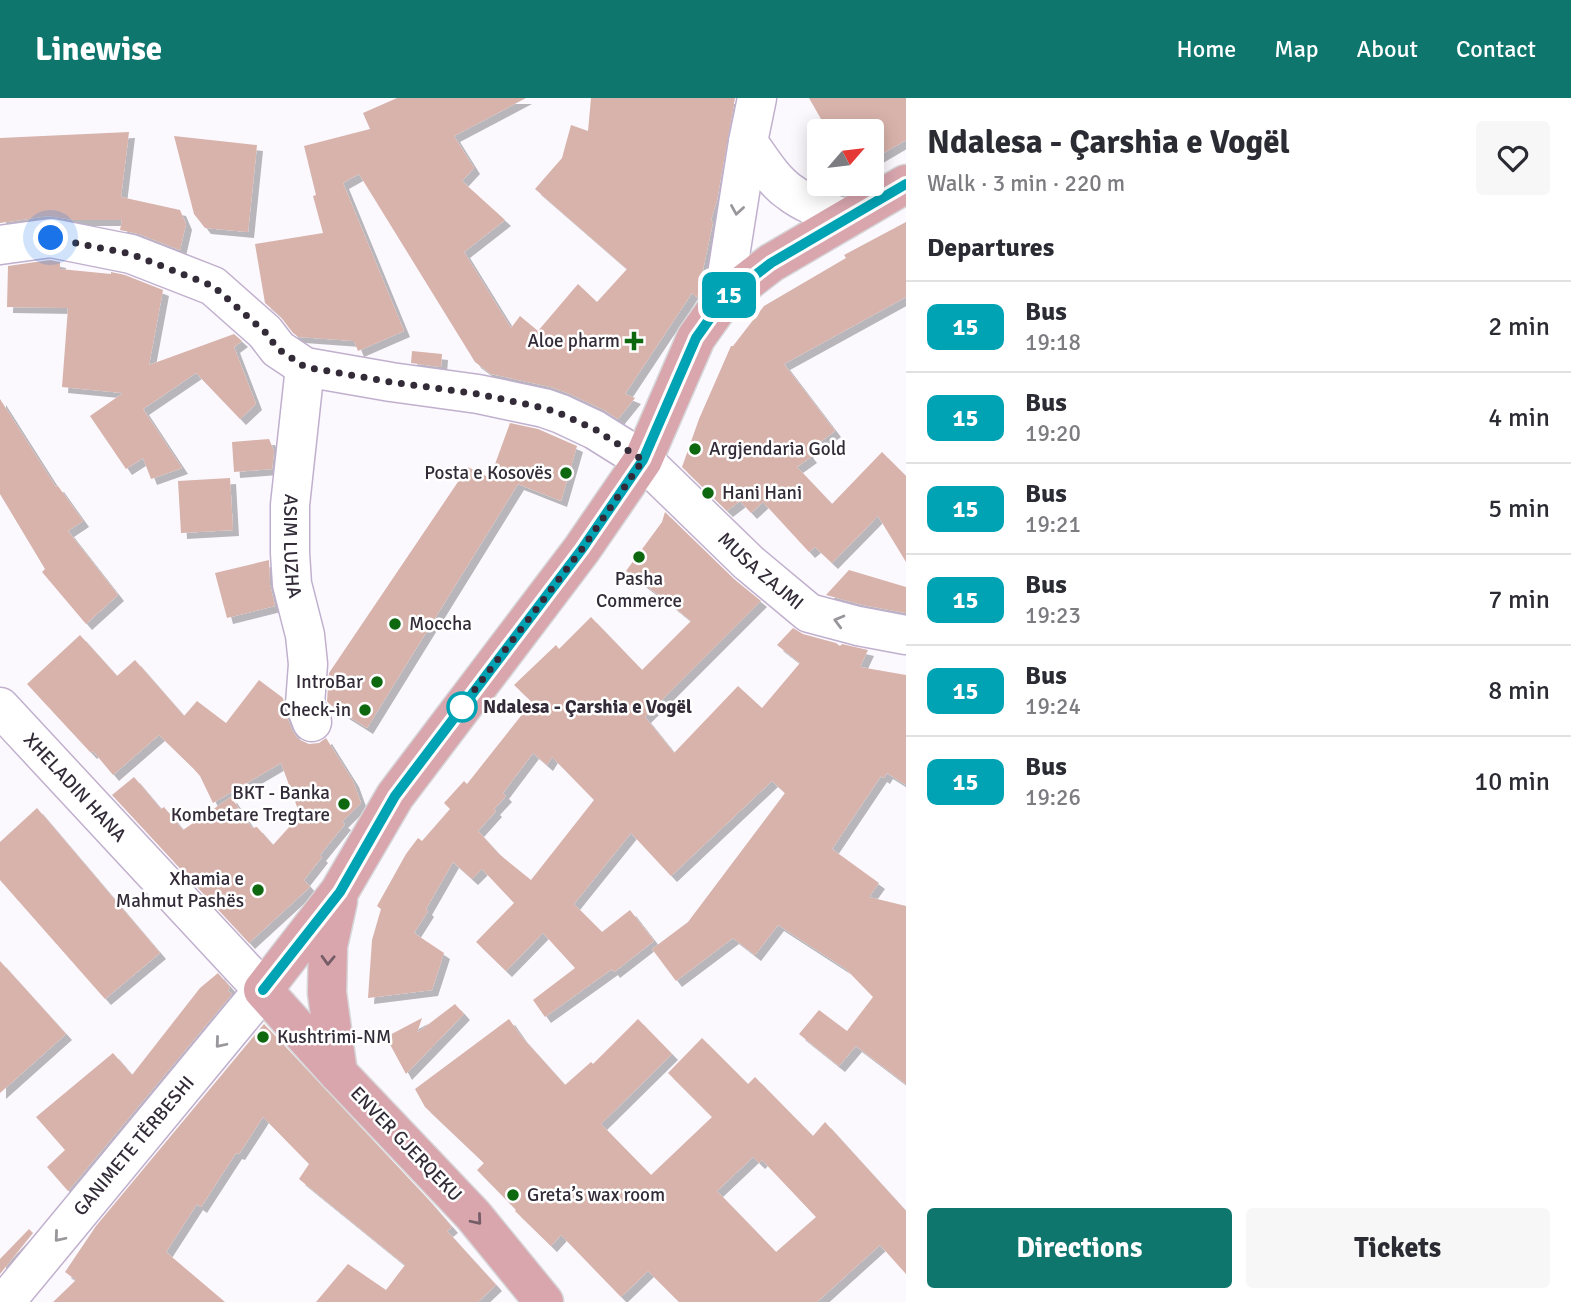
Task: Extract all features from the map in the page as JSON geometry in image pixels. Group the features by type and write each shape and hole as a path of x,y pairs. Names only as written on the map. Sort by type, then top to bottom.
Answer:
{"main road":[{"path":"263,990 340,892 395,796 582,549 643,460 696,338 723,300 771,263 906,184"},
{"path":"338,1073 327,993 328,946 340,892"},
{"name":"ENVER GJERQEKU","path":"263,990 473,1215 544,1302"}],"street":[{"path":"723,300 757,98"},
{"path":"748,142 775,179 789,192 806,203 846,219"},
{"path":"0,245 51,238 131,254 213,286 265,332 278,349 305,367"},
{"name":"MUSA ZAJMI","path":"305,367 478,394 561,414 596,430 643,460 749,563 809,613 906,635"},
{"name":"ASIM LUZHA","path":"305,367 290,505 290,553 292,584 305,635 308,664 305,704 312,722"},
{"name":"XHELADIN HANA","path":"0,707 263,990"},
{"name":"GANIMETE TËRBESHI","path":"5,1302 263,990"}],"building":[{"path":"397,98 526,98 454,136 474,168 462,181 505,220 464,252 511,328 520,316 538,331 578,284 597,302 627,269 535,189 562,158 571,125 588,131 591,98 735,98 697,298 692,293 625,394 635,398 618,419 570,394 551,387 491,374 475,362 359,174 343,183 404,331 358,351 354,341 299,337 265,303 255,244 323,233 304,146 370,129 363,113"},
{"path":"809,98 906,98 906,140 884,153 884,119 821,119"},
{"path":"129,132 121,197 180,210 186,224 180,250 139,234 120,230 122,220 74,220 48,216 0,223 0,138"},
{"path":"174,136 257,145 248,232 205,228 194,214"},
{"path":"906,222 906,297 784,364 835,431 807,452 811,457 797,467 832,504 882,452 906,476 906,562 878,516 832,563 815,547 809,552 763,502 751,513 740,501 727,511 682,467 699,419 731,346 764,306 846,258 844,255"},
{"path":"50,260 60,262 60,269 111,272 163,290 149,365 234,334 242,341 234,347 256,404 240,419 196,373 143,409 182,468 151,479 143,458 126,469 90,416 123,393 62,387 68,308 7,307 8,266"},
{"path":"412,351 442,354 441,367 411,363"},
{"path":"0,399 56,487 58,486 83,521 68,531 118,595 86,624 42,572 45,569 0,494"},
{"path":"510,423 538,429 577,446 561,501 518,484 367,728 329,704 329,673 468,467 490,478"},
{"path":"269,439 274,451 272,469 234,472 232,442"},
{"path":"230,478 233,530 181,533 178,481"},
{"path":"665,512 734,579 761,601 645,717 674,753 738,686 762,708 800,663 777,645 793,628 840,646 842,644 868,650 860,667 906,675 906,785 887,773 884,778 881,776 832,849 879,883 869,897 906,906 906,1084 856,1046 839,1066 799,1034 819,1010 847,1031 873,997 846,969 778,925 755,955 733,938 676,981 652,949 688,922 785,793 772,781 671,876 631,833 574,904 602,932 630,910 654,941 614,972 612,969 545,1017 533,1000 575,968 543,933 506,971 476,942 514,903 482,869 472,879 453,862 414,933 444,953 432,990 368,998 372,940 381,909 377,906 418,838 422,841 450,809 444,803 464,781 467,784 532,702 514,685 556,645 559,649 591,617 642,670 691,621 626,571 662,522","holes":["533,753 547,765 552,757 594,800 531,880 499,854 478,831 496,811 494,809 506,796 503,793"]},
{"path":"269,560 270,585 275,606 227,618 215,573"},
{"path":"849,570 906,587 906,613 826,595"},
{"path":"80,635 117,676 135,660 184,716 197,701 226,723 259,680 283,698 285,712 298,739 309,744 319,743 326,738 353,781 361,803 342,822 345,824 304,880 310,887 249,943 112,795 134,777 183,830 231,797 252,828 257,827 273,845 300,815 281,763 213,803 200,776 159,735 113,775 27,684"},
{"path":"37,808 160,953 105,999 0,880 0,842"},
{"path":"0,961 66,1034 0,1093"},
{"path":"218,973 230,987 228,991 232,994 68,1191 47,1167 65,1150 36,1117 113,1053 132,1075 200,988"},
{"path":"455,1004 464,1014 406,1074 386,1037 422,1018 417,1033"},
{"path":"509,1019 565,1085 591,1062 593,1064 638,1019 672,1054 601,1124 651,1175 712,1117 668,1073 702,1038 748,1084 755,1077 813,1136 825,1122 906,1211 906,1274 880,1245 817,1302 679,1302 648,1271 621,1297 561,1235 551,1246 515,1211 477,1170 484,1163 425,1107 415,1089","holes":["753,1157 759,1163 762,1160 816,1217 776,1252 717,1191"]},
{"path":"264,1024 452,1227 447,1231 496,1285 478,1302 316,1302 348,1264 386,1290 405,1265 299,1179 309,1164 263,1117 201,1207 197,1204 166,1252 225,1302 53,1302 76,1280 65,1272 96,1226"},
{"path":"29,1229 33,1233 0,1274 0,1259"}],"bus line":[{"name":"15","path":"263,990 340,892 395,796 582,549 643,460 696,338 723,300 771,263 906,184"}],"place":[{"name":"Aloe pharm","path":"634,341"},
{"name":"Argjendaria Gold","path":"695,449"},
{"name":"Posta e Kosovës","path":"566,473"},
{"name":"Hani Hani","path":"708,493"},
{"name":"Pasha Commerce","path":"639,557"},
{"name":"Moccha","path":"395,624"},
{"name":"IntroBar","path":"377,682"},
{"name":"Ndalesa - Çarshia e Vogël","path":"462,707"},
{"name":"Check-in","path":"365,710"},
{"name":"BKT - Banka Kombetare Tregtare","path":"344,804"},
{"name":"Xhamia e Mahmut Pashës","path":"258,890"},
{"name":"Kushtrimi-NM","path":"263,1037"},
{"name":"Greta’s wax room","path":"513,1195"}],"route":[{"path":"51,238 131,254 213,286 265,332 278,349 305,367 478,394 544,408 596,430 643,460 582,549 457,713 462,707"}]}
